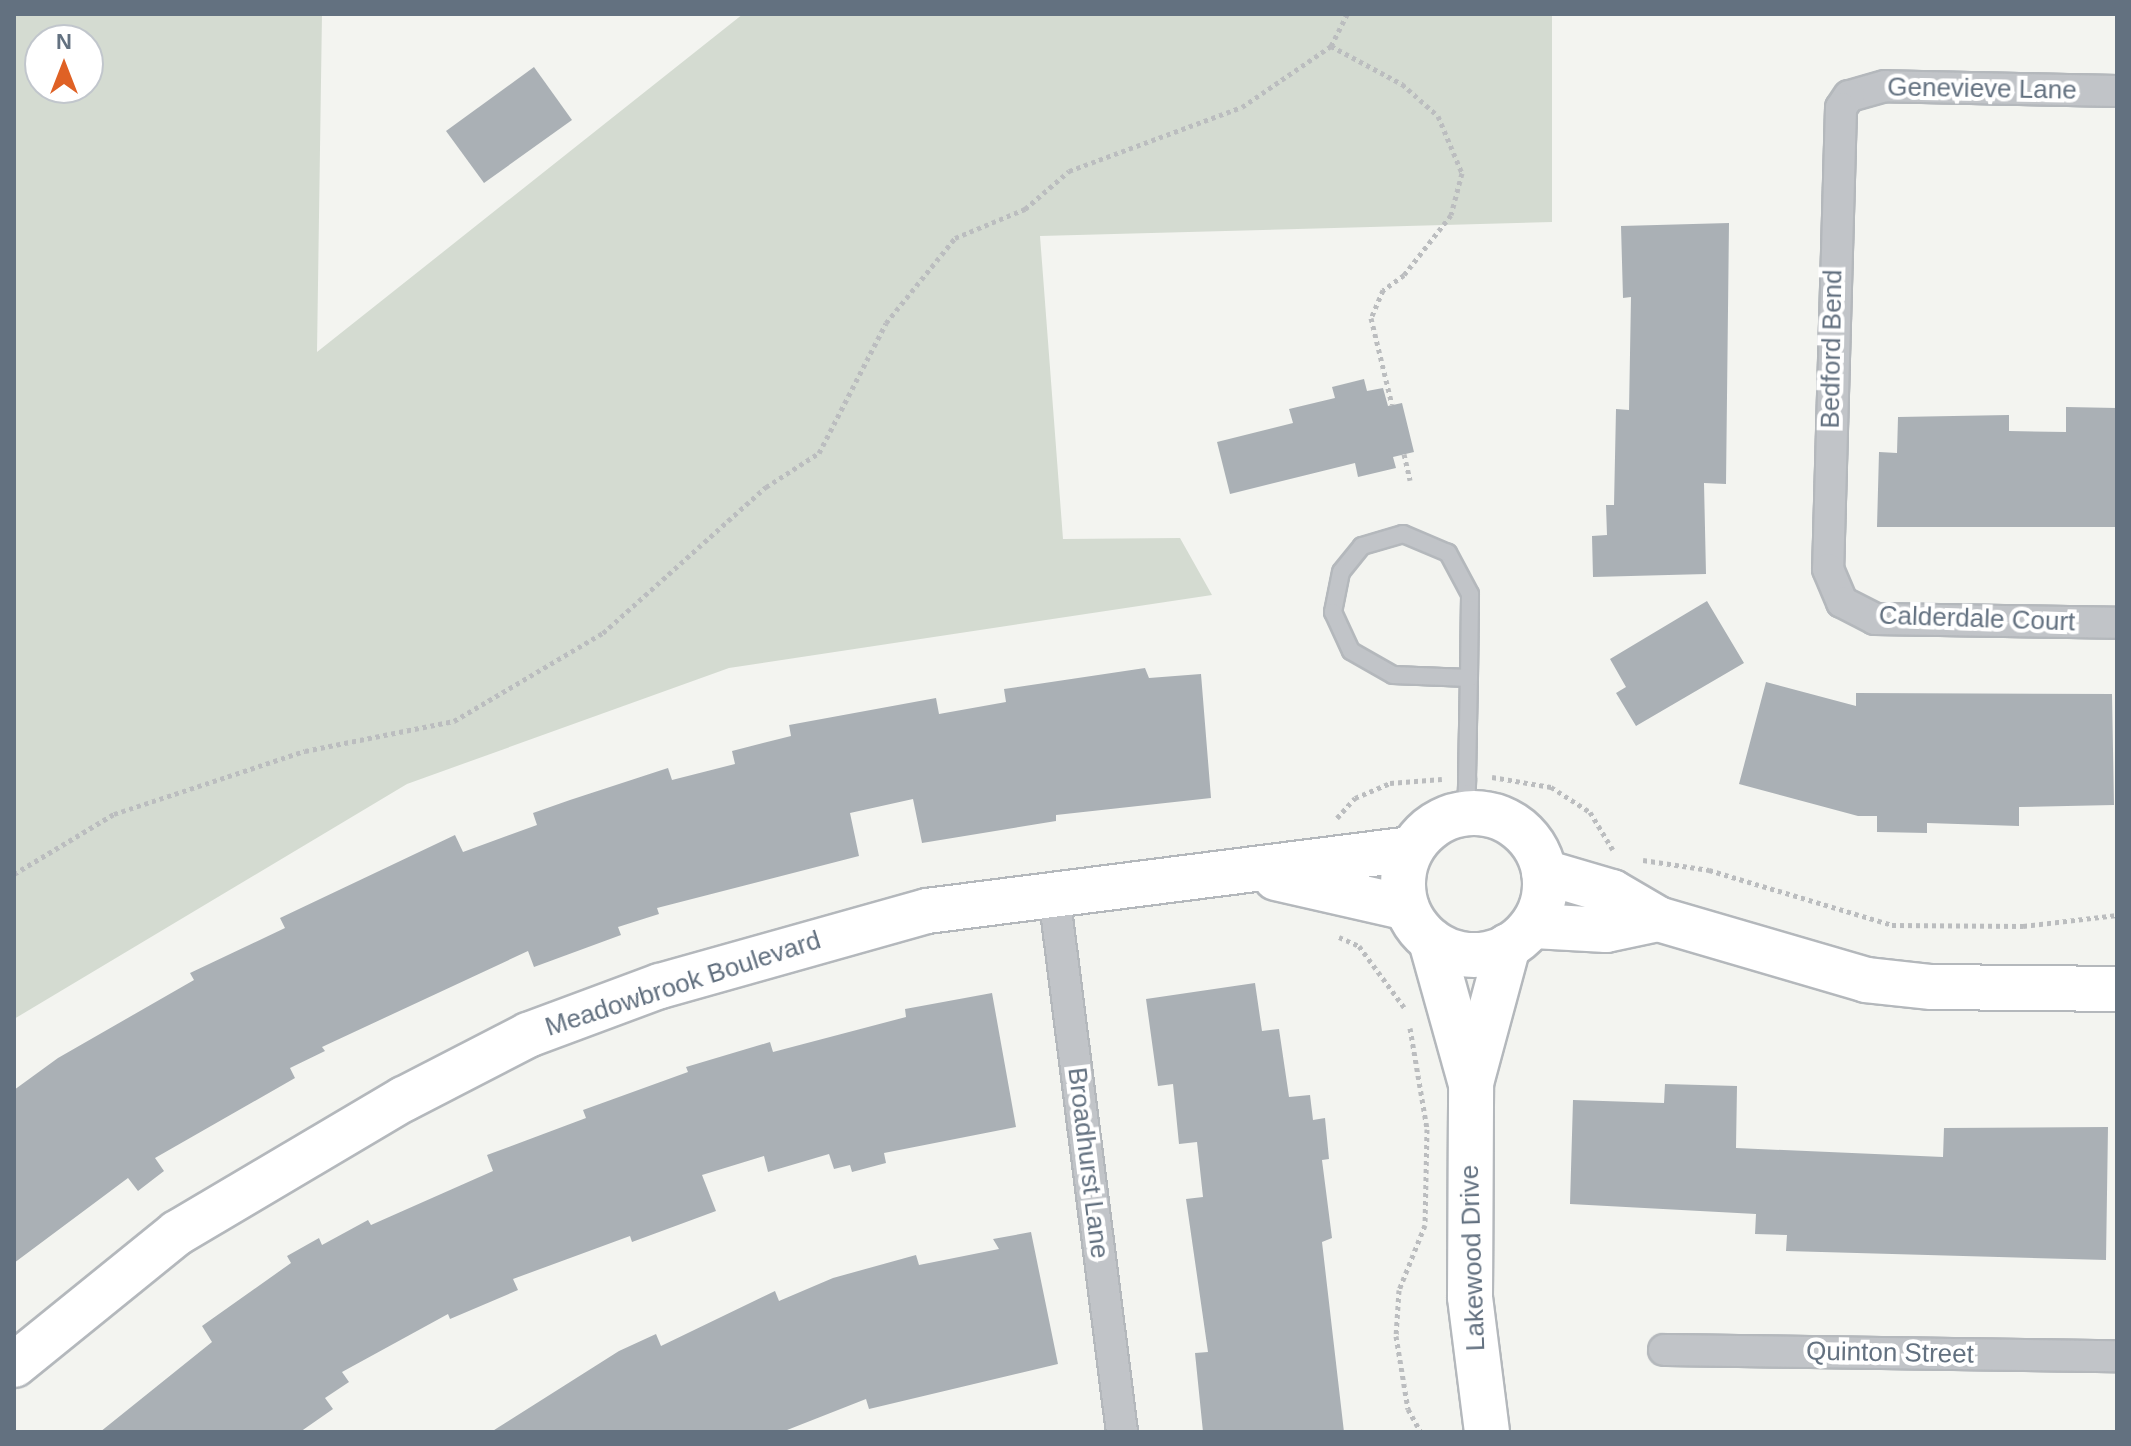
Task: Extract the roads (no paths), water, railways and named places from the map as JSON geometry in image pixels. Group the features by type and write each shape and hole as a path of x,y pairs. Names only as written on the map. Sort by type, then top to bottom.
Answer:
{"street":[{"name":"Genevieve Lane","path":"1849,96 1885,86 2117,91"},
{"name":"Bedford Bend","path":"1842,602 1828,569 1837,124 1849,96"},
{"name":"Calderdale Court","path":"1842,602 1875,619 2117,623"},
{"path":"1521,936 1544,899 1544,872 1532,841 1517,827 1499,818 1466,814 1440,821 1411,849 1404,868 1419,925 1469,955 1521,936 1606,930 1658,919"},
{"name":"Meadowbrook Boulevard","path":"14,1365 177,1233 404,1099 528,1035 660,986 927,911 1254,873 1411,849"},
{"path":"1544,872 1612,892 1658,919 1866,980 1932,987 2117,989"},
{"name":"Meadowbrook Boulevard","path":"1254,873 1419,925"},
{"name":"Broadhurst Lane","path":"1054,894 1121,1432"},
{"name":"Lakewood Drive","path":"1419,925 1471,1083 1470,1297 1487,1432"},
{"name":"Lakewood Drive","path":"1471,1083 1521,936"},
{"name":"Quinton Street","path":"1664,1350 2117,1356"}],"lane":[{"path":"1466,814 1469,678 1470,594 1448,553 1403,534 1362,546 1341,572 1333,612 1351,651 1393,675 1469,678"}]}
